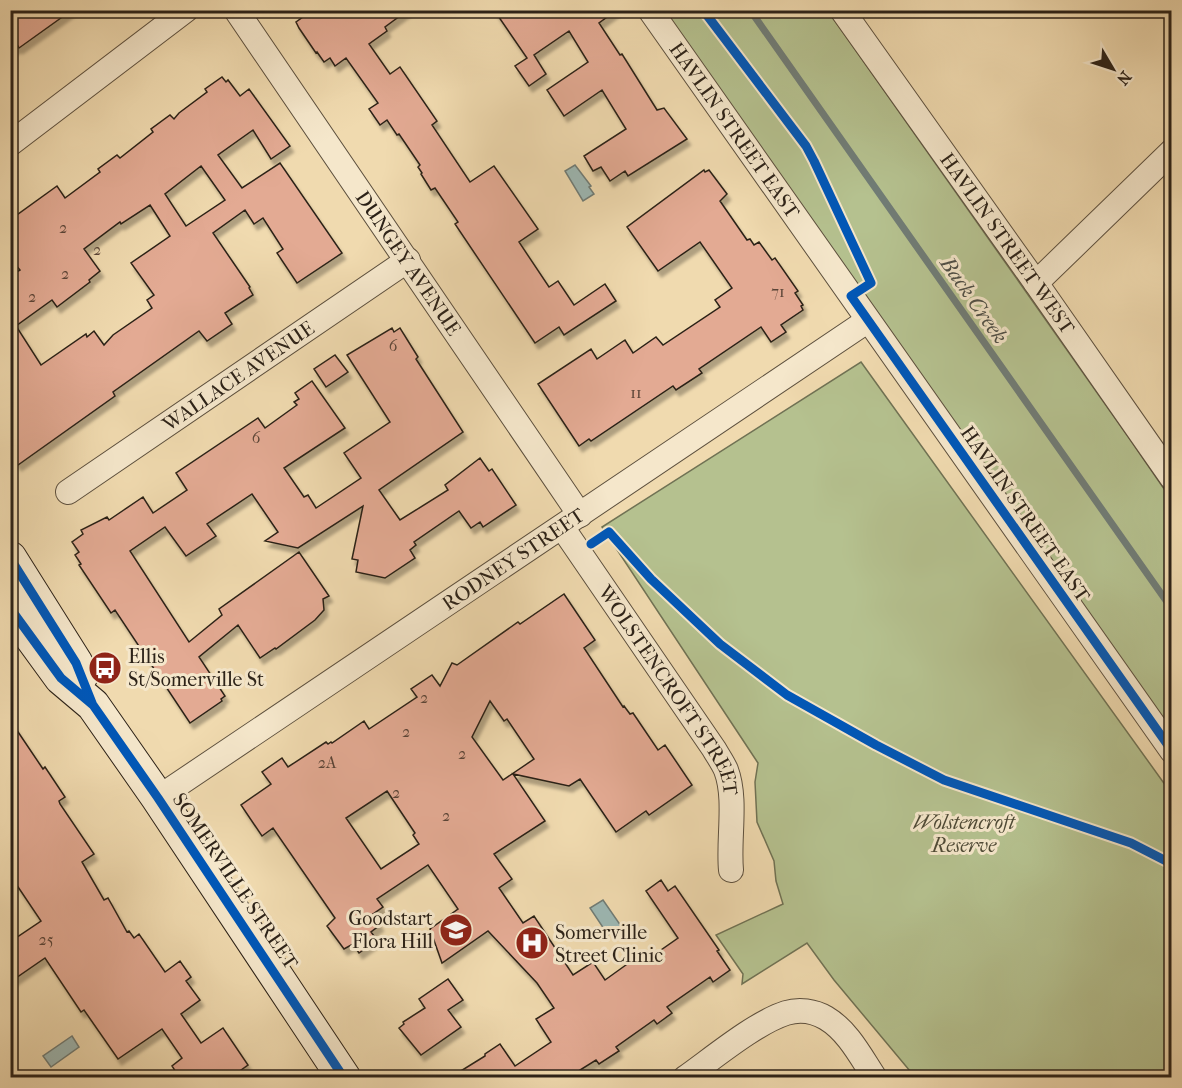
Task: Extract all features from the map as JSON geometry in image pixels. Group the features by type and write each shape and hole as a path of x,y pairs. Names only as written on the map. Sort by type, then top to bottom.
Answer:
{"street":[{"path":"10,144 186,10"},
{"name":"DUNGEY AVENUE","path":"236,10 408,260 571,521"},
{"name":"HAVLIN STREET EAST","path":"650,10 1172,751"},
{"name":"HAVLIN STREET WEST","path":"842,10 1172,478"},
{"path":"1036,283 1172,151"},
{"name":"WALLACE AVENUE","path":"68,492 408,260"},
{"name":"RODNEY STREET","path":"158,798 867,321"},
{"name":"WOLSTENCROFT STREET","path":"571,521 726,771 731,794 729,854 731,870"},
{"name":"SOMERVILLE STREET","path":"13,575 76,663 93,705 158,798 344,1077"},
{"name":"SOMERVILLE STREET","path":"10,608 61,678 93,705"},
{"path":"685,1077 776,1017 797,1011 811,1012 826,1018 843,1032 875,1077"}],"green space":[{"path":"665,11 828,11 1129,438 1171,499 1171,733 895,341"},
{"name":"Wolstencroft Reserve","path":"861,362 1171,793 1171,1077 915,1077 834,980 807,943 742,984 743,974 716,935 783,904 776,881 774,861 757,822 755,782 758,763 602,527"}],"water":[{"path":"575,165 591,186 589,187 594,194 583,201 565,171"},
{"path":"603,900 621,926 608,935 590,908"},
{"path":"72,1036 79,1047 51,1067 43,1056"}],"building":[{"path":"10,10 72,10 19,48 18,46 10,51"},
{"path":"313,10 408,10 385,27 387,31 369,44 390,74 400,67 437,121 432,125 470,182 494,166 538,229 519,242 549,287 558,281 574,305 605,284 616,301 564,335 559,327 535,343 455,224 458,222 435,188 431,190 421,174 418,167 420,165 399,134 397,135 387,120 380,125 369,109 378,103 346,58 335,66 330,58 324,62 299,28 296,22"},
{"path":"494,10 617,10 599,23 620,55 622,54 657,110 664,108 687,139 628,176 625,171 610,181 601,167 593,171 584,156 626,129 602,90 564,116 547,90 588,62 569,31 534,55 546,74 529,86 515,66 527,58"},
{"path":"222,77 226,82 228,80 240,96 249,89 290,146 271,159 253,130 218,155 242,188 280,163 342,253 297,283 277,253 283,249 263,218 254,224 245,210 213,233 250,287 253,295 225,313 232,324 207,341 199,331 113,392 115,396 18,465 10,454 10,276 20,270 10,258 10,220 57,186 65,198 100,172 98,169 117,155 120,158 153,132 151,129 170,115 174,119 207,92 205,89","holes":["201,166 225,200 186,226 165,194","150,205 170,236 131,263 154,295 147,300 152,308 113,335 104,345 94,331 41,365 16,326 52,300 57,307 90,282 89,280 100,271 84,249 120,222 121,224"]},
{"path":"704,170 705,172 709,170 727,194 720,201 747,240 750,239 754,245 759,242 772,260 775,258 798,291 795,293 803,305 801,306 803,310 781,325 786,332 771,342 761,327 699,369 702,373 676,390 673,386 591,441 589,439 579,446 538,384 591,349 597,359 625,340 633,353 656,337 663,345 720,307 715,300 732,288 700,242 658,271 627,227"},
{"path":"392,328 394,332 400,328 418,357 416,359 463,432 379,490 400,520 448,490 445,485 480,458 489,471 492,469 516,505 483,527 480,522 471,528 459,511 414,542 416,545 410,550 415,558 385,578 356,572 358,560 352,559 363,506 298,548 265,541 278,532 252,494 207,524 216,536 186,556 165,527 130,551 189,642 222,615 219,609 299,552 329,596 323,599 324,610 315,620 260,658 238,625 199,657 225,696 221,699 222,701 190,723 115,610 111,613 79,565 81,564 75,555 79,552 72,542 83,534 81,530 107,517 109,520 143,497 153,513 187,490 176,473 258,418 265,428 297,405 294,402 299,399 295,393 312,381 345,428 284,468 304,497 308,495 316,508 361,478 344,453 390,422 347,355"},
{"path":"335,355 348,372 326,387 314,369"},
{"path":"564,594 595,640 584,648 623,707 630,714 633,713 658,750 665,745 692,785 649,815 646,811 616,832 580,779 569,786 513,774 545,821 494,854 512,879 499,888 523,923 534,916 573,975 593,962 605,980 644,952 648,959 678,938 646,891 661,880 668,891 675,886 730,970 713,982 710,977 667,1007 672,1013 657,1024 654,1020 616,1047 619,1051 599,1064 596,1060 569,1077 451,1077 500,1044 515,1066 551,1042 536,1019 554,1008 537,983 488,931 442,963 430,929 458,909 428,865 377,899 383,907 373,914 380,925 371,932 377,940 359,953 353,944 344,949 327,926 335,918 273,828 262,836 241,805 271,784 262,772 282,758 288,767 326,742 332,743 364,721 369,729 417,697 411,689 432,675 440,686 452,663 457,665 518,622 520,624","holes":["490,701 504,721 507,719 534,759 503,780 472,737","387,791 415,833 413,835 419,844 381,869 346,818"]},
{"path":"10,720 65,797 59,801 60,804 94,854 82,862 104,900 108,898 127,932 129,931 134,938 139,934 165,972 180,961 191,977 186,981 200,1000 181,1014 201,1043 223,1028 248,1065 231,1077 179,1077 172,1066 182,1058 162,1029 118,1059 84,1010 81,1012 45,958 10,982 10,942 41,921 10,875"},
{"path":"448,979 463,1000 448,1010 461,1027 421,1055 399,1028 404,1024 403,1022 425,1008 419,999"}],"waterway":[{"name":"Back Creek","path":"750,10 1172,609"}],"cycle path":[{"path":"703,10 806,146 814,161 871,283 851,296 1172,751"},
{"path":"591,544 609,532 651,579 720,644 787,695 876,745 944,780 1131,843 1172,864"},
{"path":"10,558 76,663 92,703"},
{"path":"10,608 61,678 93,705 158,798 344,1078"}],"place":[{"name":"Ellis St/Somerville St","path":"105,668"},
{"name":"Goodstart Flora Hill","path":"456,930"},
{"name":"Somerville Street Clinic","path":"532,943"}]}
